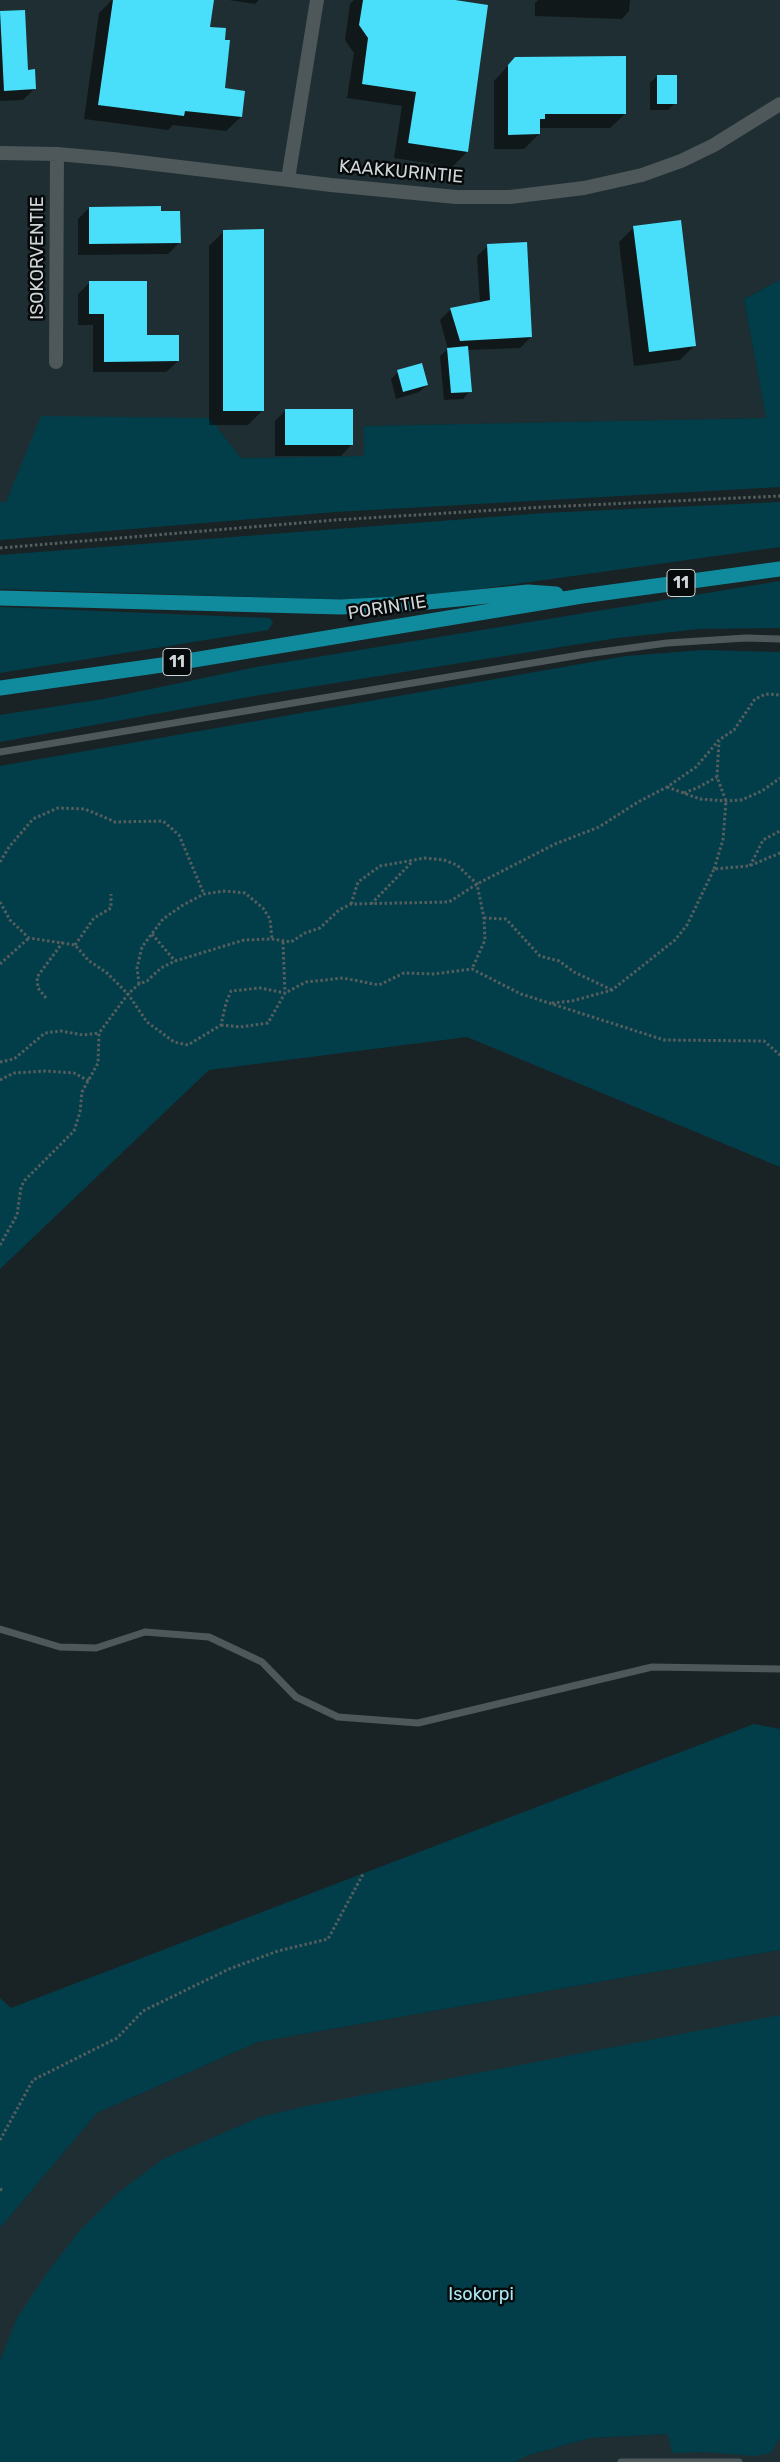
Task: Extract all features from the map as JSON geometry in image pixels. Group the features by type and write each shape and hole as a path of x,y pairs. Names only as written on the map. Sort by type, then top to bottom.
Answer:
{"highway":[{"name":"PORINTIE","path":"0,688 169,664 582,596 780,569"},
{"path":"0,598 340,607 418,603 528,592 582,596"}],"street":[{"path":"288,179 317,0"},
{"name":"KAAKKURINTIE","path":"0,153 57,154 456,197 510,197 548,194 615,182 681,162 714,145 780,104"},
{"name":"ISOKORVENTIE","path":"56,362 57,154"}],"lane":[{"path":"0,752 586,654 677,642 746,638 780,639"},
{"path":"0,1629 69,1647 96,1648 145,1632 209,1637 262,1662 296,1697 338,1717 418,1723 652,1668 780,1669"},
{"path":"621,2462 739,2462"}],"path":[{"path":"0,548 365,518 544,507 780,496"},
{"path":"0,1245 17,1215 21,1187 25,1180 74,1131 80,1112 82,1092 98,1063 99,1033 128,994 139,984 147,981 161,968 176,961 244,940 272,939 291,942 306,933 320,928 339,910 352,904 449,902 477,884 556,844 599,827 638,802 667,787 696,766 719,740 734,730 755,699 766,694 780,695"},
{"path":"549,1003 572,1001 612,990 675,940 687,925 714,869 723,840 726,801 717,777 716,758 719,740"},
{"path":"683,793 700,787 717,777"},
{"path":"667,787 700,799 740,800 762,792 780,778"},
{"path":"0,862 9,847 33,819 58,808 85,809 115,822 163,821 179,835 204,894"},
{"path":"749,866 762,840 780,831"},
{"path":"714,869 749,866 780,853"},
{"path":"352,904 358,882 380,866 412,862 425,858 444,860 457,865 477,884 484,918 485,940 472,969"},
{"path":"370,904 412,862"},
{"path":"139,984 137,968 142,948 152,934 163,919 204,894 224,891 245,893 263,908 270,919 272,939"},
{"path":"75,945 94,918 111,908 111,894"},
{"path":"0,902 10,920 29,938 75,945 89,961 106,972 128,994 147,1022 174,1042 188,1045 221,1025 240,1027 268,1023 285,993 283,942"},
{"path":"484,918 506,920 540,956 559,961 574,972 612,990"},
{"path":"152,934 176,961"},
{"path":"0,964 29,938"},
{"path":"46,998 38,988 37,977 63,942"},
{"path":"221,1025 231,991 260,988 285,993 306,982 343,978 379,985 404,973 434,974 472,969 521,994 664,1040 764,1042 780,1055"},
{"path":"0,1062 14,1059 45,1033 61,1031 83,1034 99,1033"},
{"path":"0,1080 14,1073 46,1071 74,1073 89,1081"},
{"path":"0,2140 33,2080 116,2038 143,2011 229,1969 278,1951 328,1939 363,1874"}],"shaded area":[{"path":"0,0 780,0 780,280 744,299 766,418 364,426 364,456 241,458 210,418 6,502 0,502"},
{"path":"780,1950 780,2084 0,2462 0,2228 97,2113 258,2042"},
{"path":"780,2375 780,2462 515,2462 529,2455 591,2438 668,2434"}],"green space":[{"path":"780,280 780,487 336,512 0,540 0,502 6,502 41,416 210,418 241,458 364,456 364,426 766,418 744,299"},
{"path":"780,502 780,547 444,594 351,600 0,589 0,555 544,513"},
{"path":"780,581 780,628 700,629 617,638 260,695 0,742 0,715 103,699 256,667"},
{"path":"0,607 270,618 273,623 268,630 0,673"},
{"path":"703,650 780,652 780,1167 467,1037 209,1070 0,1269 0,766 626,656"},
{"path":"754,1724 780,1729 780,1950 258,2042 97,2113 0,2228 0,1998 11,2008"},
{"name":"Isokorpi","path":"780,2015 780,2437 771,2453 755,2456 704,2452 672,2453 668,2434 591,2438 529,2455 515,2462 0,2462 0,2361 17,2318 47,2273 80,2230 119,2192 163,2159 260,2117 306,2106"}],"building":[{"path":"113,0 214,0 210,27 226,28 225,40 230,40 225,88 245,91 242,117 185,111 184,116 98,105"},
{"path":"363,0 455,0 488,5 468,152 408,143 416,92 362,84 368,38 359,25"},
{"path":"25,10 28,70 35,69 36,89 4,91 0,11"},
{"path":"626,56 626,114 545,114 545,119 540,119 540,134 508,135 508,65 515,57"},
{"path":"657,75 677,75 677,104 657,104"},
{"path":"161,206 161,211 180,211 181,243 89,244 89,207"},
{"path":"681,220 696,346 649,352 633,226"},
{"path":"264,229 264,411 223,411 223,230"},
{"path":"527,242 532,337 460,341 450,308 490,300 487,244"},
{"path":"89,281 147,281 147,335 179,335 179,361 104,362 104,314 89,314"},
{"path":"468,346 472,392 451,393 447,348"},
{"path":"422,363 428,385 403,392 397,370"},
{"path":"285,409 353,409 353,445 285,445"}]}
